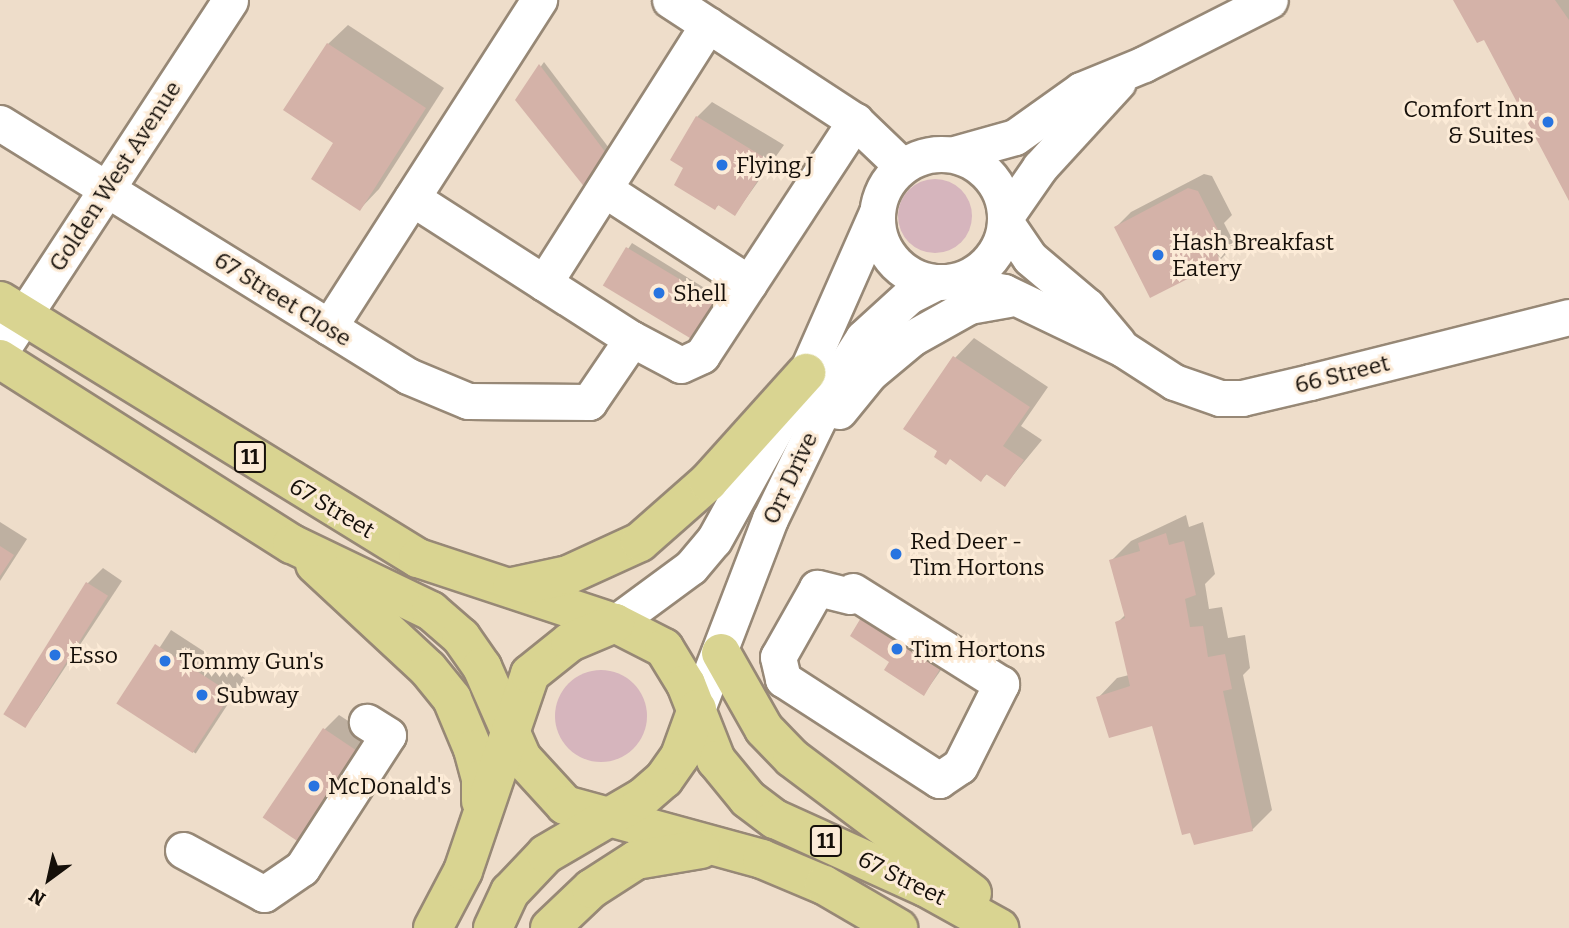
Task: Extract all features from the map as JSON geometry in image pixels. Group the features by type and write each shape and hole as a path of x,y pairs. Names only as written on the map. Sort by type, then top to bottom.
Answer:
{"main road":[{"name":"67 Street","path":"12,308 370,532 467,577 512,587 615,623"},
{"name":"67 Street","path":"0,359 292,544 431,611 461,637 510,723"},
{"path":"512,587 568,575 640,542 708,482 806,373"},
{"path":"292,544 428,669 452,699 481,779 481,822"},
{"path":"433,928 463,871 481,822 510,723 530,674 570,642 615,623 672,656 697,709 680,756 664,779 546,854 510,892 492,928"},
{"path":"720,653 764,729 792,758 927,857 1014,928"},
{"name":"67 Street","path":"697,709 716,760 748,799 775,818 925,887 999,928"},
{"path":"510,723 522,758 551,793 565,805 605,818"},
{"name":"67 Street","path":"605,818 726,846 824,885 898,928"},
{"path":"551,928 591,889 636,860 726,846"}],"street":[{"name":"Golden West Avenue","path":"0,352 12,308 107,191 230,0"},
{"path":"329,327 539,0"},
{"path":"670,0 855,121 902,166"},
{"path":"954,155 974,162 991,176 1002,195 1006,219 1001,244 989,262 972,275 943,282 907,272 885,251 877,212 881,194 902,166 919,157 954,155 1016,137 1081,90 1131,69 1270,0"},
{"path":"544,283 708,25"},
{"path":"1006,219 1040,167 1131,69"},
{"path":"412,198 664,359 681,365 693,362 749,283 855,121"},
{"name":"67 Street Close","path":"0,123 430,388 468,401 589,402 632,339"},
{"path":"604,189 749,283"},
{"name":"Orr Drive","path":"615,623 705,552 806,373 877,212"},
{"name":"66 Street","path":"1006,219 1030,258 1087,306 1123,349"},
{"name":"66 Street","path":"943,282 982,285 1123,349 1196,392 1242,398 1569,317"},
{"name":"Orr Drive","path":"697,709 770,519 863,338 909,296 943,282"},
{"path":"799,460 870,373 898,349 960,310 993,299 1017,299"},
{"path":"817,588 851,593 1001,684 960,766 939,780 783,679 778,657 817,588"},
{"path":"183,850 264,894 302,868 388,734 368,722"}],"shaded area":[{"path":"935,179 956,185 966,195 972,216 966,237 956,247 935,253 914,247 904,237 898,216 904,195 914,185"},
{"path":"601,670 619,673 634,683 644,698 647,716 644,734 634,749 619,759 601,762 583,759 568,749 558,734 555,716 558,698 568,683 583,673"}],"building":[{"name":"Comfort Inn & Suites","path":"1453,0 1555,0 1569,20 1569,201 1484,40 1477,43"},
{"path":"327,43 426,108 360,211 311,179 333,143 283,110"},
{"path":"539,64 612,161 590,194 515,100"},
{"name":"Flying J","path":"696,116 770,161 735,216 718,205 715,210 674,185 683,168 670,160"},
{"path":"1188,188 1198,191 1219,232 1209,237 1221,262 1150,298 1114,227"},
{"name":"Shell","path":"626,247 716,301 693,340 603,286"},
{"path":"953,356 1030,407 1003,446 1024,460 1005,487 986,474 981,482 950,459 946,465 934,457 937,451 903,429"},
{"path":"1166,533 1169,545 1184,541 1196,595 1185,599 1190,627 1203,626 1208,657 1225,654 1232,689 1223,691 1253,831 1194,845 1190,833 1182,835 1152,726 1109,738 1096,697 1130,686 1115,622 1125,618 1109,560 1140,551 1138,543"},
{"path":"0,546 14,555 0,576"},
{"name":"Esso","path":"86,582 108,596 25,728 3,714"},
{"name":"Tim Hortons","path":"862,616 944,662 924,696 884,670 889,662 850,636"},
{"path":"155,644 231,694 193,753 116,704"},
{"name":"McDonald's","path":"323,728 363,755 302,844 263,818"}],"place":[{"name":"Comfort Inn & Suites","path":"1548,122"},
{"name":"Flying J","path":"722,165"},
{"name":"Hash Breakfast Eatery","path":"1158,255"},
{"name":"Shell","path":"659,293"},
{"name":"Red Deer - Tim Hortons","path":"896,554"},
{"name":"Tim Hortons","path":"897,649"},
{"name":"Esso","path":"55,655"},
{"name":"Tommy Gun's","path":"165,661"},
{"name":"Subway","path":"202,695"},
{"name":"McDonald's","path":"314,786"}]}
